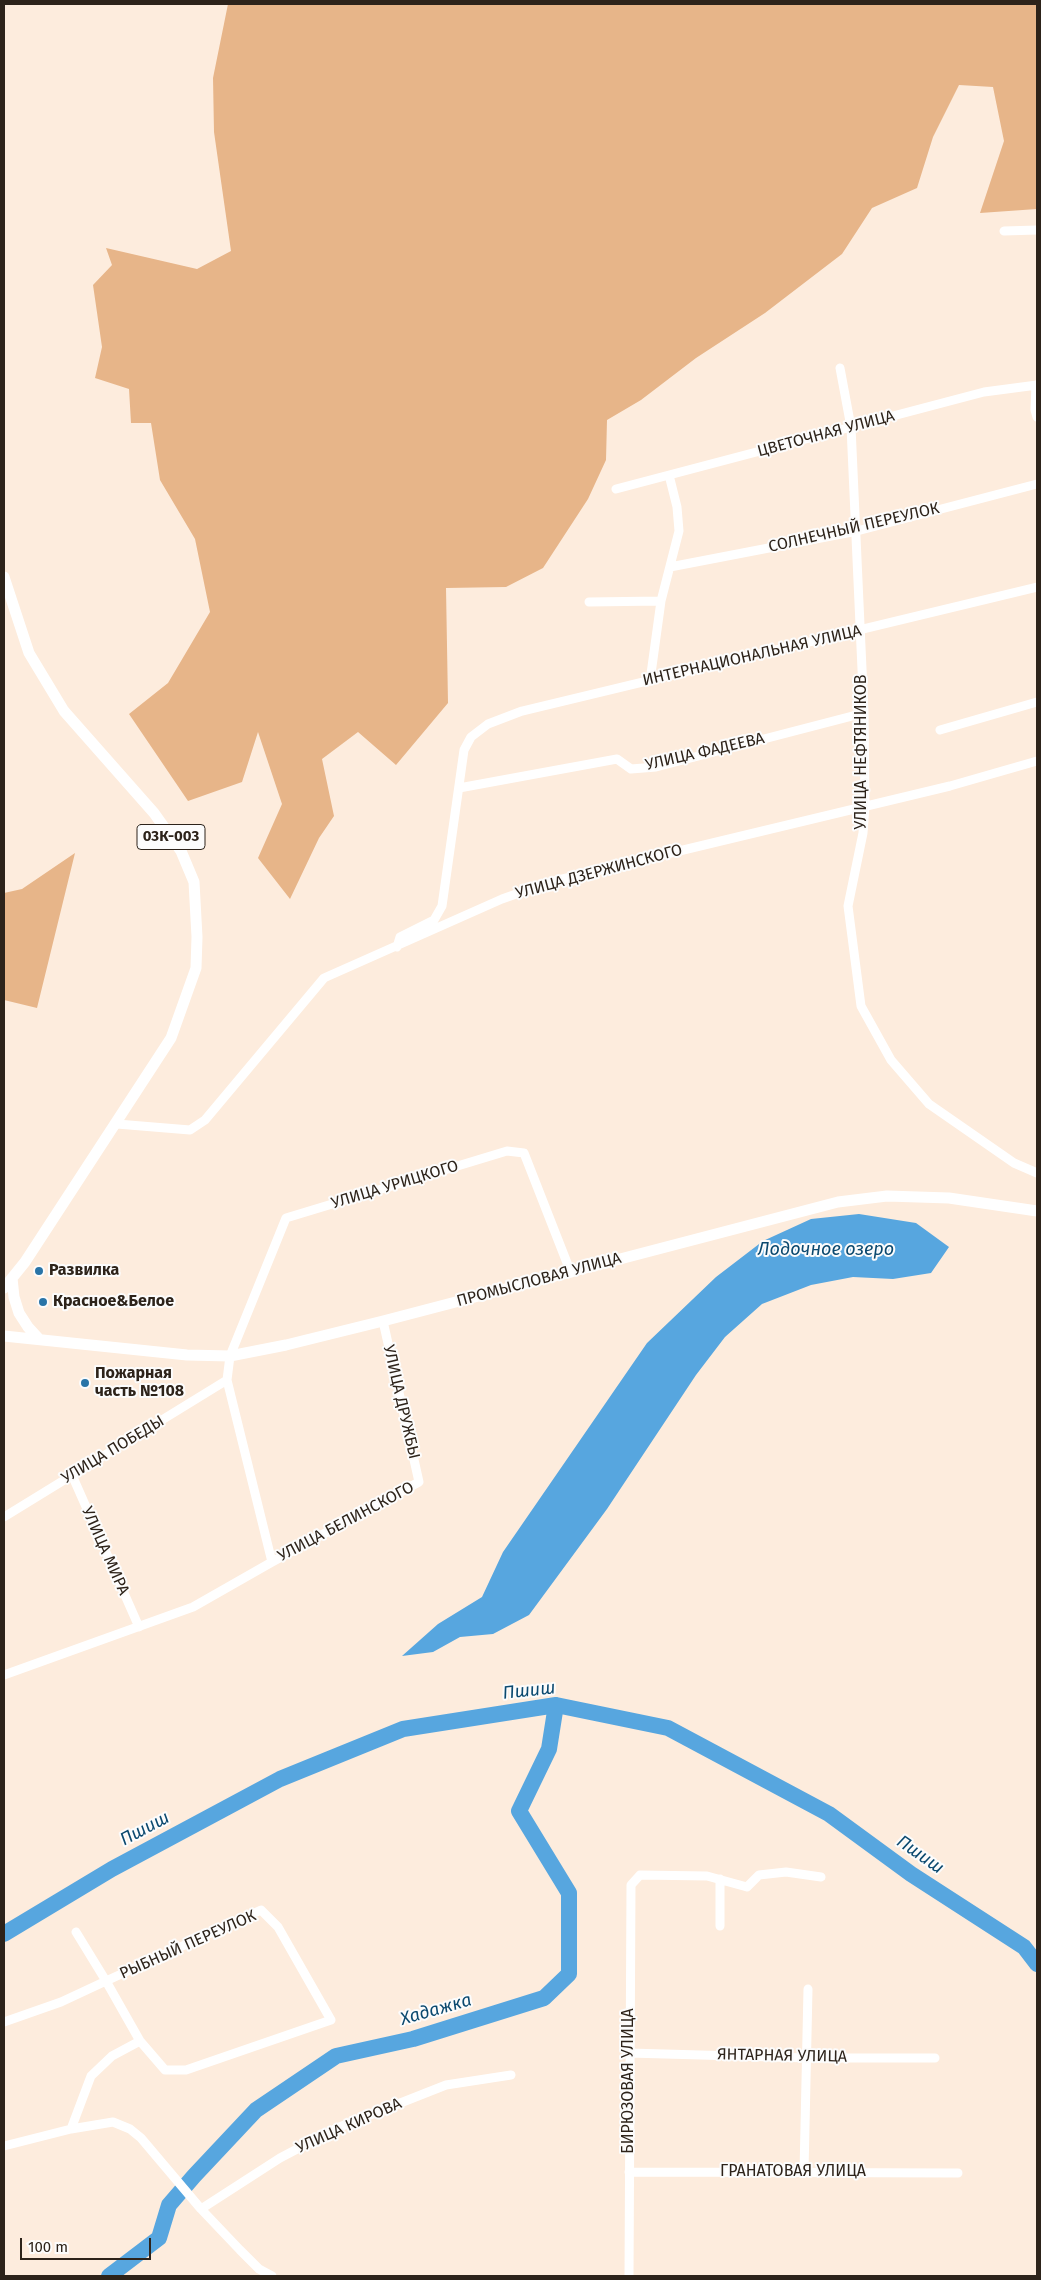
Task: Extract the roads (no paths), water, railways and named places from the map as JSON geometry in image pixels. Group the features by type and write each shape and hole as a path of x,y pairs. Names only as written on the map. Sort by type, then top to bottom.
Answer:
{"main road":[{"name":"03К-003","path":"4,577 29,653 64,711 154,813 181,851 194,882 197,937 196,968 171,1038 117,1124 4,1288"},
{"name":"ПРОМЫСЛОВАЯ УЛИЦА","path":"4,1336 187,1355 230,1356 286,1346 838,1202 888,1196 949,1198 1037,1211"},
{"path":"12,1278 14,1297 19,1313 39,1339"}],"street":[{"path":"1004,231 1037,230"},
{"name":"УЛИЦА НЕФТЯНИКОВ","path":"840,368 850,427 857,531 864,713 865,805 863,833 848,906 861,1006 891,1060 929,1104 1014,1163 1037,1173"},
{"path":"1037,385 1035,410 1037,417"},
{"name":"ЦВЕТОЧНАЯ УЛИЦА","path":"616,489 984,392 1037,385"},
{"path":"650,681 661,601 679,531 677,507 669,475"},
{"name":"СОЛНЕЧНЫЙ ПЕРЕУЛОК","path":"670,568 857,531 1037,484"},
{"name":"ИНТЕРНАЦИОНАЛЬНАЯ УЛИЦА","path":"459,788 464,750 471,737 488,724 522,711 1037,587"},
{"path":"590,602 661,601"},
{"path":"940,730 1037,702"},
{"name":"УЛИЦА ФАДЕЕВА","path":"459,788 617,759 631,769 656,767 864,713"},
{"name":"УЛИЦА ДЗЕРЖИНСКОГО","path":"117,1124 190,1130 205,1120 324,978 502,899 550,882 950,786 1037,761"},
{"path":"397,947 400,937 434,920 442,906 459,788"},
{"name":"УЛИЦА УРИЦКОГО","path":"230,1356 286,1218 507,1151 524,1153 571,1273"},
{"name":"УЛИЦА ДРУЖБЫ","path":"383,1321 420,1482"},
{"path":"4,1674 192,1608 272,1562 227,1380 230,1356"},
{"name":"УЛИЦА ПОБЕДЫ","path":"4,1517 227,1380"},
{"name":"УЛИЦА МИРА","path":"72,1475 139,1627"},
{"name":"УЛИЦА БЕЛИНСКОГО","path":"272,1562 420,1482"},
{"path":"720,1926 720,1880 747,1887 759,1875 786,1872 821,1878"},
{"name":"БИРЮЗОВАЯ УЛИЦА","path":"629,2276 631,1885 640,1875 706,1876 720,1880"},
{"name":"РЫБНЫЙ ПЕРЕУЛОК","path":"4,2022 61,2002 106,1981 261,1910 278,1927 331,2020 186,2070 165,2070 140,2042 106,1981 76,1932"},
{"path":"804,2172 808,2058 808,1989"},
{"path":"72,2129 91,2076 112,2056 140,2042"},
{"name":"ЯНТАРНАЯ УЛИЦА","path":"629,2053 808,2058 935,2058"},
{"name":"УЛИЦА КИРОВА","path":"198,2206 336,2128 446,2085 511,2076"},
{"path":"4,2146 72,2129 113,2122 130,2129 258,2273 272,2276"},
{"name":"ГРАНАТОВАЯ УЛИЦА","path":"629,2172 958,2173"}],"water":[{"name":"Лодочное озеро","path":"859,1214 916,1223 949,1247 931,1273 893,1279 853,1277 811,1285 762,1304 725,1337 696,1375 607,1509 529,1615 493,1634 460,1637 433,1652 402,1656 438,1624 482,1597 503,1552 647,1343 716,1277 763,1241 811,1219"}],"waterway":[{"name":"Пшиш","path":"4,1934 112,1869 280,1779 403,1729 556,1705 668,1728 829,1814 911,1874 1024,1947 1037,1964"},
{"name":"Хадажка","path":"109,2276 159,2238 169,2205 256,2110 336,2056 413,2039 544,1998 569,1974 569,1893 519,1811 549,1749 556,1705"}],"place":[{"name":"Развилка","path":"39,1271"},
{"name":"Красное&Белое","path":"43,1302"},
{"name":"Пожарная часть №108","path":"85,1383"}]}
